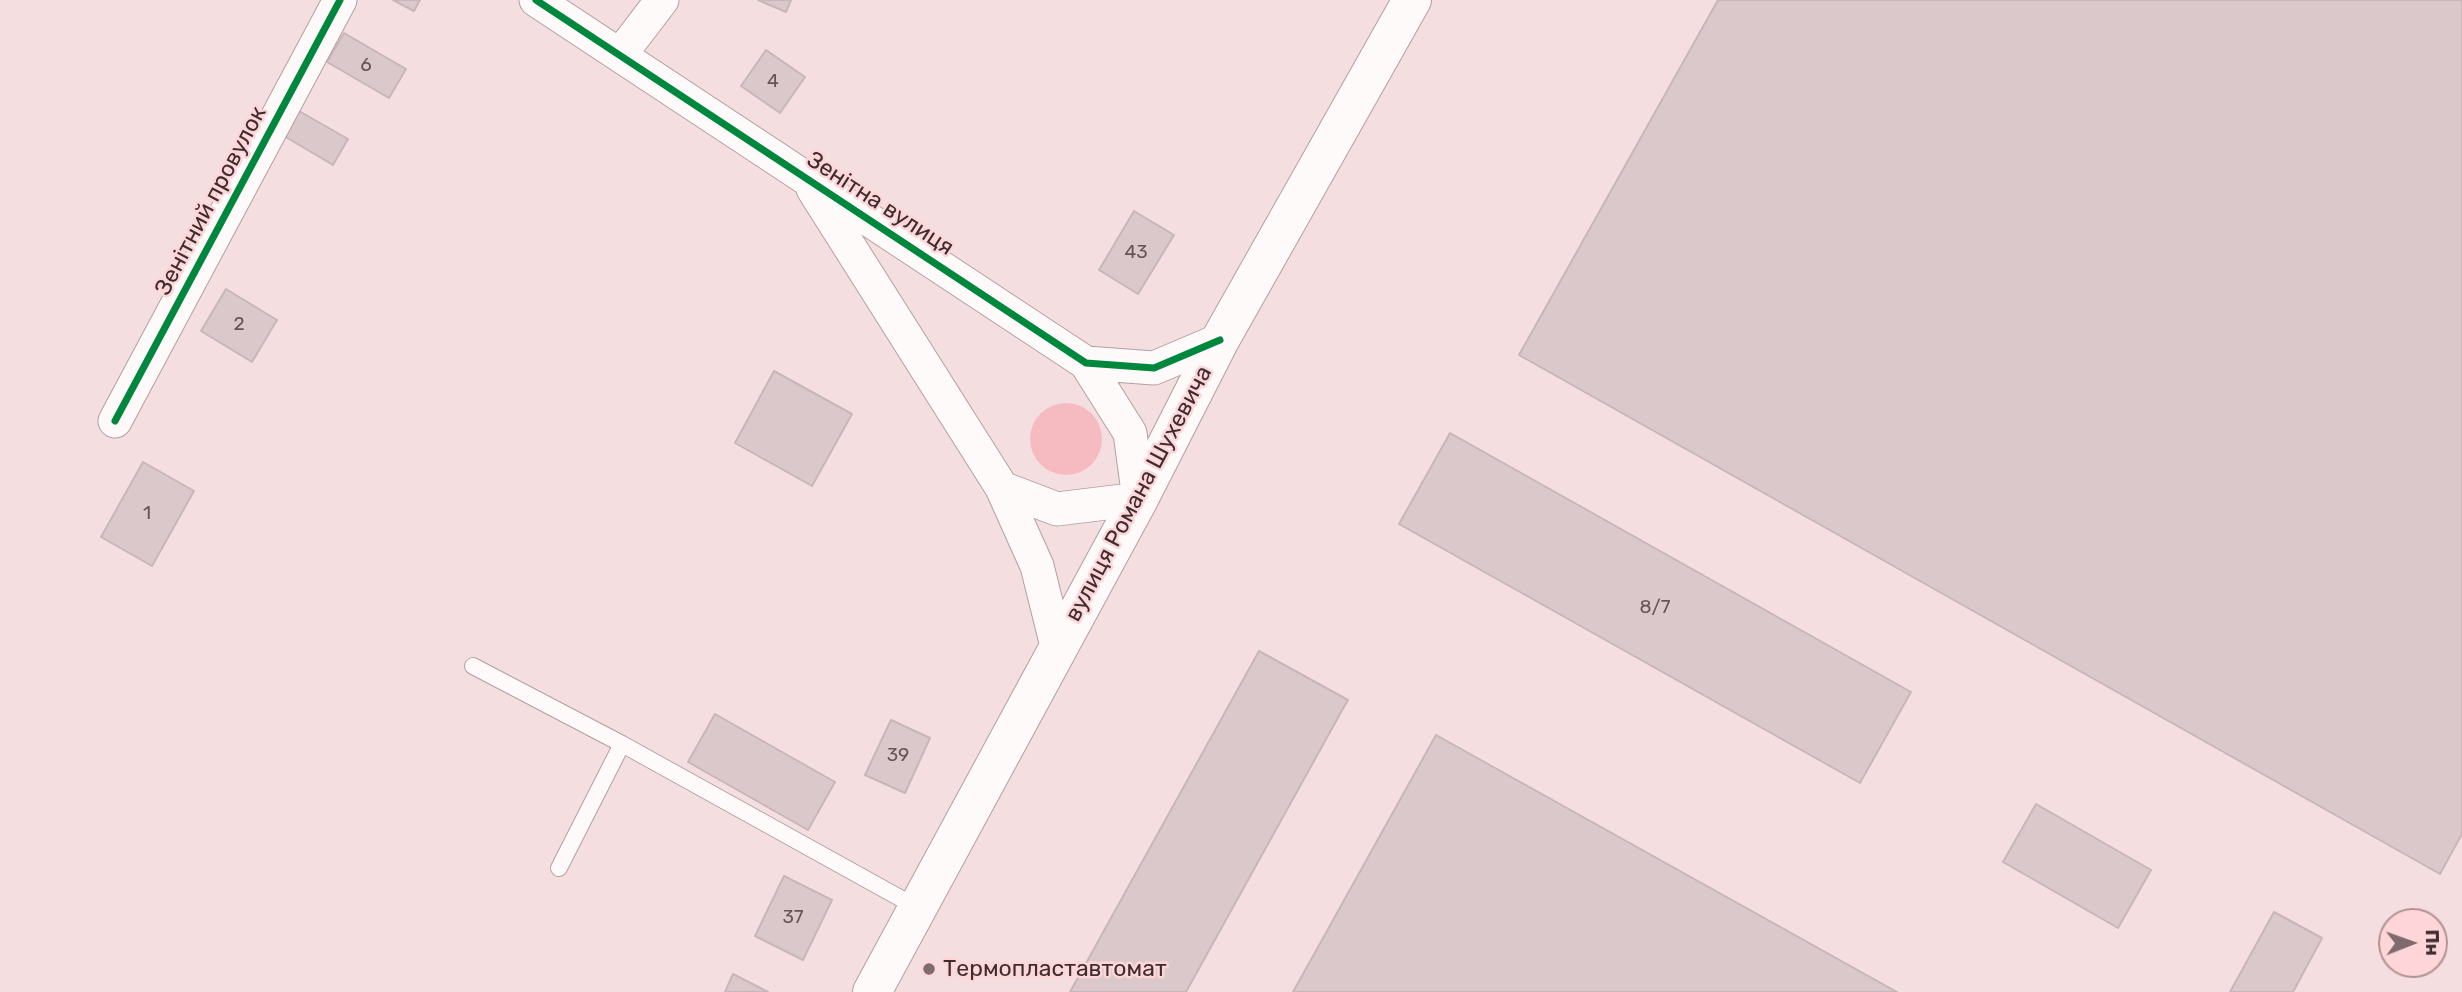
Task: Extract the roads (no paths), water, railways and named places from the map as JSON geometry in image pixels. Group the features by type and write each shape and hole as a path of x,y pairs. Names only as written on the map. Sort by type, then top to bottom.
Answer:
{"main road":[{"name":"вулиця Романа Шухевича","path":"872,992 1139,499 1220,340 1412,0"}],"street":[{"name":"Зенітний провулок","path":"115,421 340,0"},
{"name":"Зенітна вулиця","path":"536,0 1086,363 1154,368 1220,340"},
{"path":"620,55 662,0"},
{"path":"806,178 1002,488 1037,566 1058,646"},
{"path":"1002,488 1057,509 1139,499 1130,433 1086,363"}],"lane":[{"path":"473,666 622,744 918,908"},
{"path":"559,868 622,744"}],"place":[{"name":"Термопластавтомат","path":"929,969"}]}
